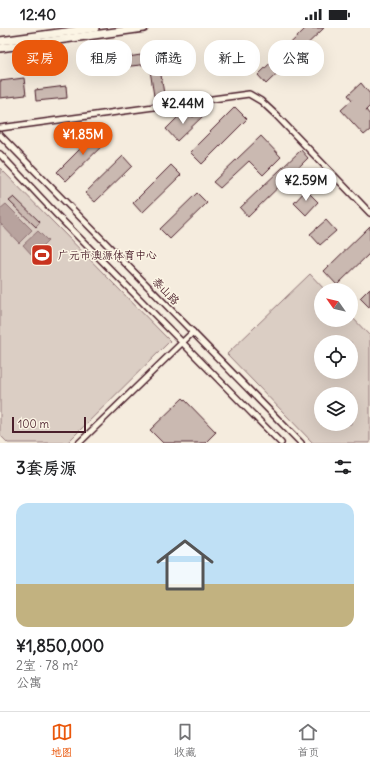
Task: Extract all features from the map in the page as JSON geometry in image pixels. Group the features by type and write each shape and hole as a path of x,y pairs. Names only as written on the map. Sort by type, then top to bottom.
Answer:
{"highway":[{"path":"0,41 95,28"},
{"path":"0,48 144,28"}],"street":[{"path":"0,128 249,94 261,101 370,213"},
{"name":"泰山路","path":"0,136 301,443"},
{"path":"0,154 57,215 281,443"},
{"path":"79,443 192,332"}],"shaded area":[{"name":"广元市澳源体育中心","path":"0,168 170,341 67,443 8,443 0,435"},
{"path":"6,204 32,230 19,243 0,223 0,209"},
{"path":"38,231 48,241 33,256 23,245"},
{"path":"310,274 318,283 314,283 314,327 358,327 358,323 370,336 370,443 313,443 227,354"}],"building":[{"path":"306,28 324,28 312,40 294,40"},
{"path":"140,55 140,65 132,66 132,56"},
{"path":"268,65 268,76 274,76 266,84 259,76"},
{"path":"151,76 161,76 164,94 154,96"},
{"path":"24,78 26,95 0,98 0,81"},
{"path":"361,83 370,94 370,106 366,110 370,115 370,130 364,135 341,110 352,100 348,95"},
{"path":"66,86 67,98 36,101 35,90"},
{"path":"235,107 247,119 202,164 190,152"},
{"path":"200,110 204,115 177,141 166,129 179,116 183,121 189,113 193,117"},
{"path":"99,130 108,140 66,181 57,172"},
{"path":"261,136 281,157 263,175 249,161 220,188 213,182"},
{"path":"301,150 308,158 248,217 240,208"},
{"path":"123,156 132,166 95,202 85,193"},
{"path":"171,165 181,175 142,213 133,203"},
{"path":"306,190 318,202 306,215 294,203"},
{"path":"197,193 207,203 170,239 160,229"},
{"path":"14,197 40,222 36,227 9,201"},
{"path":"326,220 336,231 320,245 310,234"},
{"path":"370,226 370,253 339,283 335,283 324,271"},
{"path":"370,288 370,308 360,298"},
{"path":"183,398 216,432 205,443 163,443 150,430"}],"place":[{"name":"广元市澳源体育中心","path":"42,255"}]}
